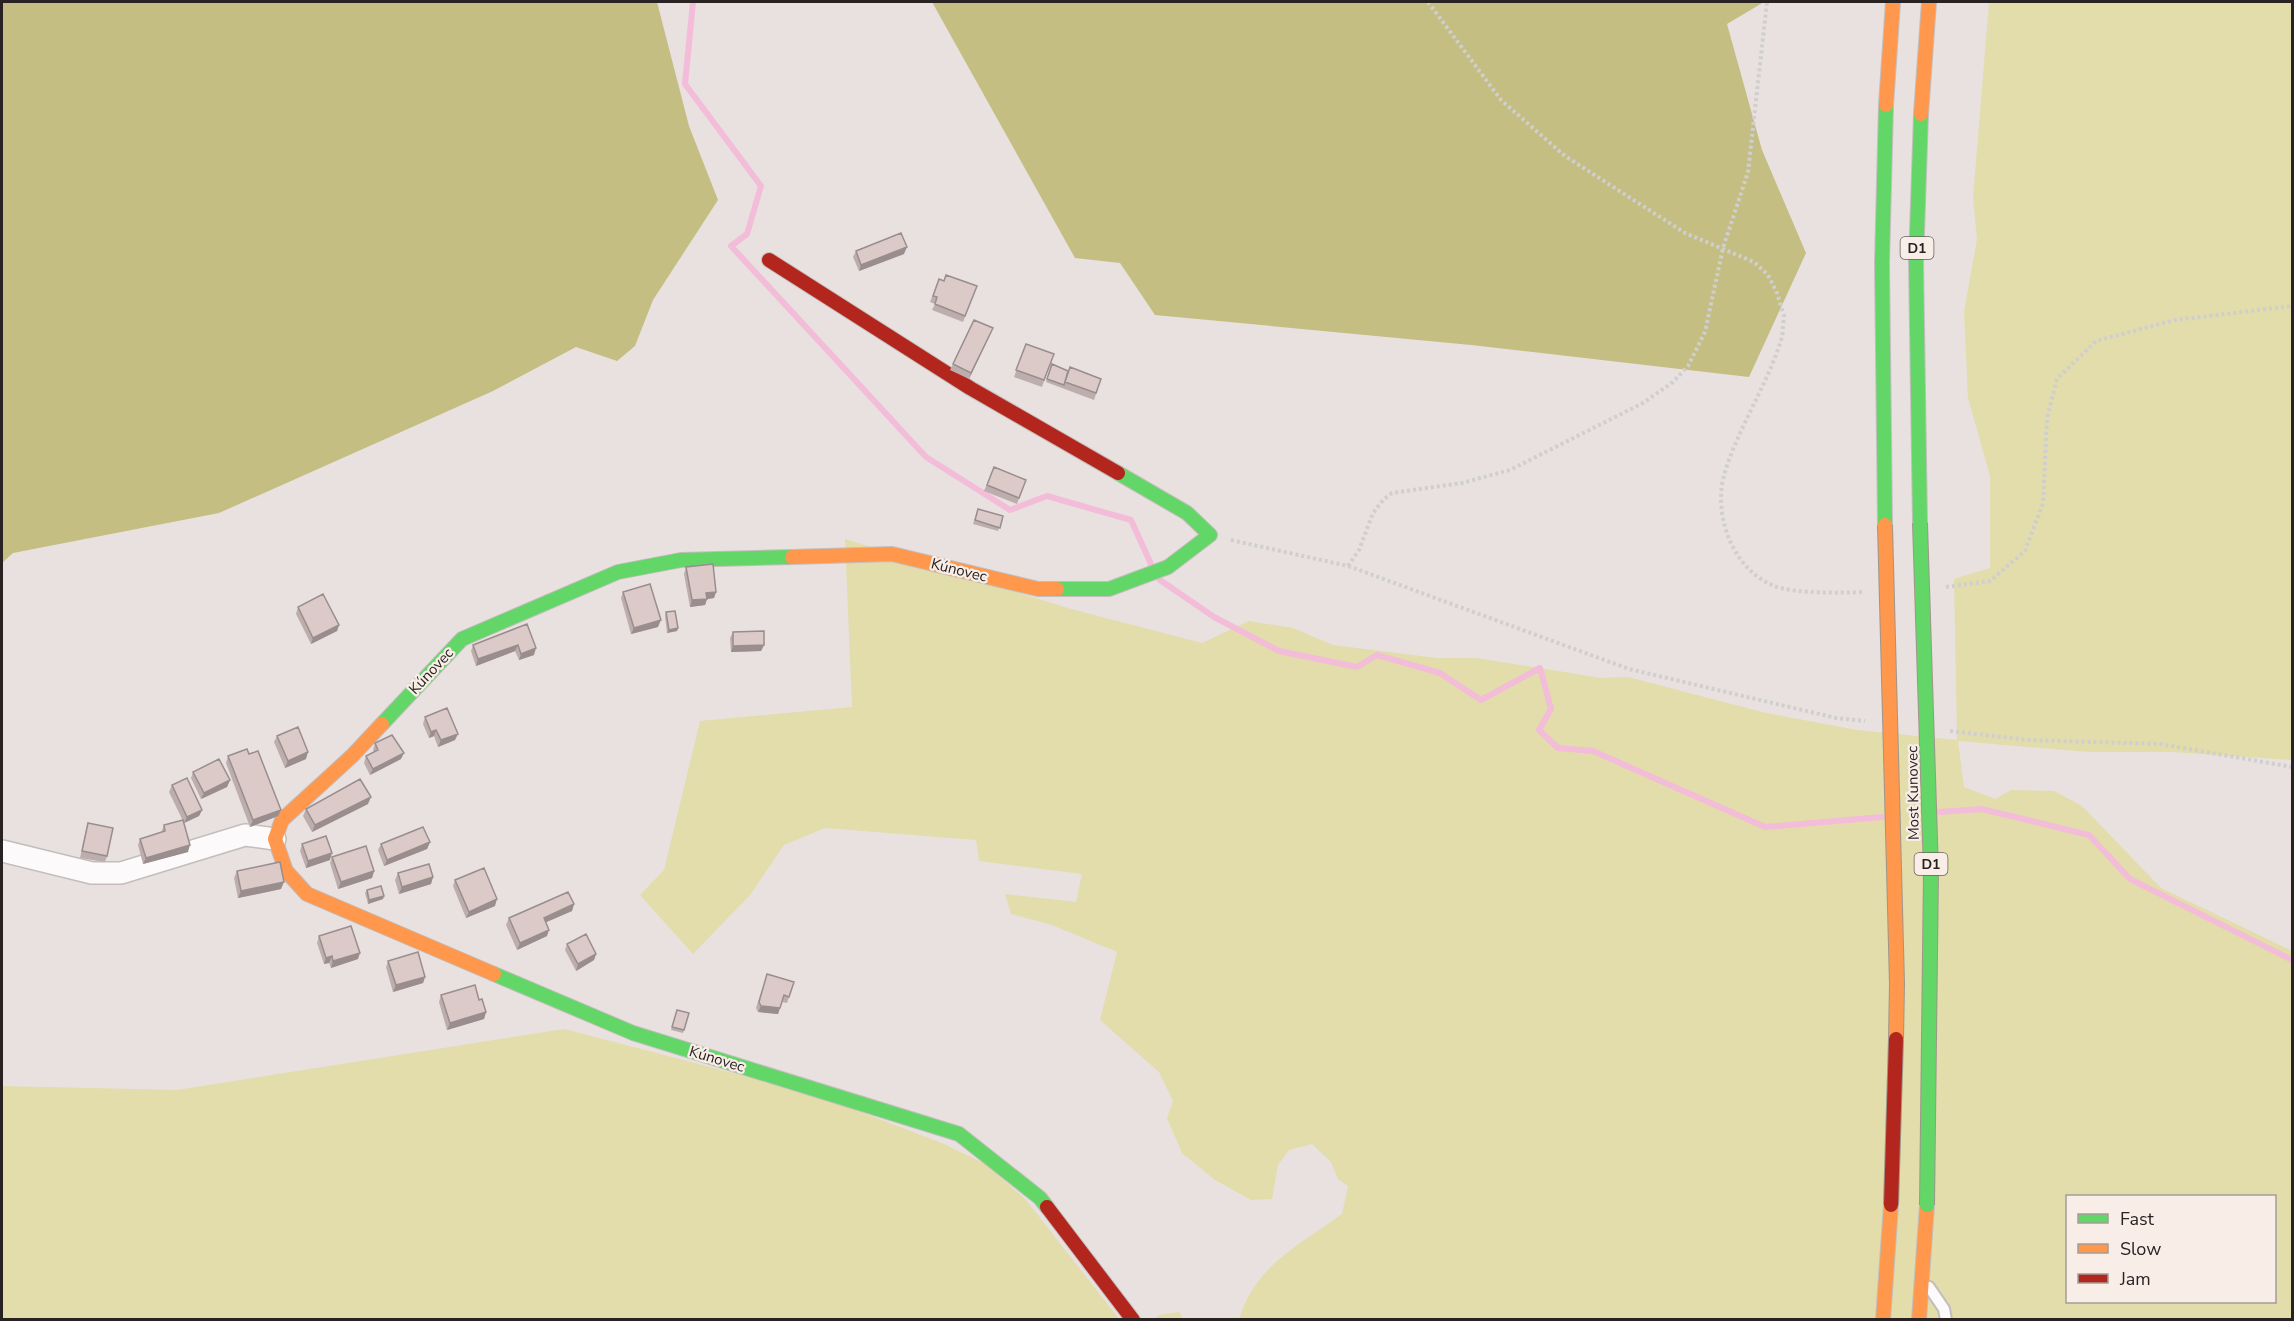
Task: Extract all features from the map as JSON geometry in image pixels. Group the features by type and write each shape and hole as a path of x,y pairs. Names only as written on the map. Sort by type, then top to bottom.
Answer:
{"main road":[{"name":"Most Kunovec","path":"1883,1320 1891,1205 1897,962 1885,525 1881,231 1884,136 1893,2"},
{"name":"Most Kunovec","path":"1922,1277 1927,1205 1931,883 1920,523 1917,233 1919,137 1929,2"},
{"path":"769,260 970,388 1187,513 1210,535"},
{"name":"Kúnovec","path":"1133,1320 1040,1198 959,1134 633,1034 349,913 307,894 286,871 275,838 282,820 296,805 352,756 462,639 618,572 681,560 892,554 1038,589 1109,589 1168,567 1210,535"},
{"name":"D1","path":"1919,1320 1922,1277"}],"street":[{"path":"2,851 92,873 122,873 245,835 275,838"}],"lane":[{"path":"1922,1277 1940,1302 1946,1320"}],"path":[{"path":"1428,2 1501,100 1565,156 1685,233 1723,248"},
{"path":"1348,566 1359,550 1374,513 1383,500 1392,493 1462,483 1510,470 1642,403 1673,382 1692,359 1704,332 1723,248 1748,172 1767,2"},
{"path":"2267,309 2292,306"},
{"path":"1210,535 1348,566 1629,669 1836,718 1870,722"},
{"path":"1938,729 2029,740 2160,744 2292,767"}],"shaded area":[{"path":"2,2 657,2 689,126 718,200 653,300 635,346 617,361 576,347 493,391 219,513 13,553 2,563"},
{"path":"932,2 1764,2 1727,24 1762,150 1806,253 1749,377 1471,345 1155,315 1120,263 1075,258"},
{"path":"1989,2 2292,2 2292,760 2172,752 2089,752 1958,741 1964,787 1995,799 2011,790 2054,791 2082,806 2161,888 2292,951 2292,1319 1239,1319 1256,1284 1267,1270 1280,1258 1342,1214 1348,1186 1338,1179 1331,1162 1312,1144 1289,1150 1278,1165 1272,1199 1251,1200 1215,1180 1182,1153 1167,1118 1173,1101 1159,1072 1100,1020 1117,952 1052,925 1011,914 1005,894 1076,902 1082,874 979,861 976,840 825,828 784,845 750,895 693,954 640,895 664,870 700,721 852,707 845,539 1071,609 1202,643 1249,621 1293,628 1333,645 1437,658 1477,658 1601,678 1628,677 1766,713 1857,730 1957,740 1954,579 1990,568 1990,476 1968,398 1964,312 1977,239 1973,198"},
{"path":"564,1029 814,1094 944,1144 987,1165 1026,1200 1120,1320 2,1320 2,1086 177,1090"},
{"path":"1179,1312 1183,1319 1154,1319 1159,1315"}],"building":[{"path":"901,233 907,247 861,265 856,251"},
{"path":"946,275 977,286 965,316 935,304 937,297 933,296 939,279 944,281"},
{"path":"974,320 993,328 971,373 953,364"},
{"path":"1026,344 1054,354 1044,380 1016,370"},
{"path":"1052,364 1068,371 1064,385 1047,379"},
{"path":"1070,367 1101,379 1096,393 1065,382"},
{"path":"994,467 1026,480 1019,498 987,485"},
{"path":"978,509 1003,516 1000,528 975,520"},
{"path":"713,564 716,592 706,593 707,599 692,600 686,567"},
{"path":"650,584 661,620 634,628 623,592"},
{"path":"323,594 339,625 313,638 298,607"},
{"path":"675,611 678,628 669,630 666,612"},
{"path":"527,624 536,648 521,654 518,645 478,659 473,645"},
{"path":"764,631 764,645 733,646 733,632"},
{"path":"447,708 458,734 441,740 436,730 431,732 425,717"},
{"path":"298,727 308,752 288,761 277,736"},
{"path":"392,735 404,753 373,769 366,756 378,750 375,743"},
{"path":"247,749 249,754 258,751 281,810 253,820 228,756"},
{"path":"219,759 230,780 204,793 193,772"},
{"path":"187,778 202,810 187,817 172,785"},
{"path":"360,779 371,797 315,825 306,809"},
{"path":"183,820 190,845 146,858 140,839 165,831 164,825"},
{"path":"88,823 113,828 107,856 82,851"},
{"path":"423,827 430,842 387,860 381,844"},
{"path":"326,836 332,853 308,861 302,844"},
{"path":"366,846 374,871 341,882 332,857"},
{"path":"280,862 284,882 241,891 237,871"},
{"path":"429,864 433,877 402,887 398,873"},
{"path":"484,868 497,899 469,912 455,880"},
{"path":"381,886 384,896 369,900 367,890"},
{"path":"568,892 574,904 544,918 549,930 520,943 509,918"},
{"path":"351,926 360,953 333,961 332,956 326,958 319,936"},
{"path":"586,934 596,954 578,964 567,944"},
{"path":"418,952 425,977 396,985 388,961"},
{"path":"767,974 794,982 789,997 784,995 780,1008 761,1006 759,1002"},
{"path":"475,985 479,1000 482,999 486,1012 450,1023 441,995"},
{"path":"677,1010 689,1013 684,1030 672,1027"}],"waterway":[{"path":"693,2 685,84 761,186 747,234 731,246 926,457 1010,510 1047,496 1131,520 1151,564"},
{"path":"1160,580 1214,617 1279,651 1357,667 1377,655 1440,673 1481,700 1540,668 1551,709 1539,730 1558,748 1593,751 1765,827 1882,817"},
{"path":"1940,812 1982,809 2089,835 2130,879 2292,960"}],"traffic: fast":[{"path":"1885,525 1882,263 1886,105"},
{"path":"1920,523 1916,262 1921,114"},
{"path":"1057,589 1109,589 1168,567 1210,535 1187,513 1118,473"},
{"path":"1920,523 1931,871 1927,1205"},
{"path":"382,724 462,639 618,572 681,560 792,557"},
{"path":"494,974 633,1033 959,1134 1040,1198 1047,1207"}],"traffic: slow":[{"path":"1886,105 1893,2"},
{"path":"1921,114 1929,2"},
{"path":"1885,525 1897,984 1896,1039"},
{"path":"792,557 892,554 1038,589 1057,589"},
{"path":"382,724 352,756 282,820 275,839 286,871 307,894 494,974"},
{"path":"1883,1320 1891,1205"},
{"path":"1919,1320 1927,1205"}],"traffic: jam":[{"path":"769,260 970,388 1118,473"},
{"path":"1891,1205 1896,1039"},
{"path":"1047,1207 1133,1320"}]}
